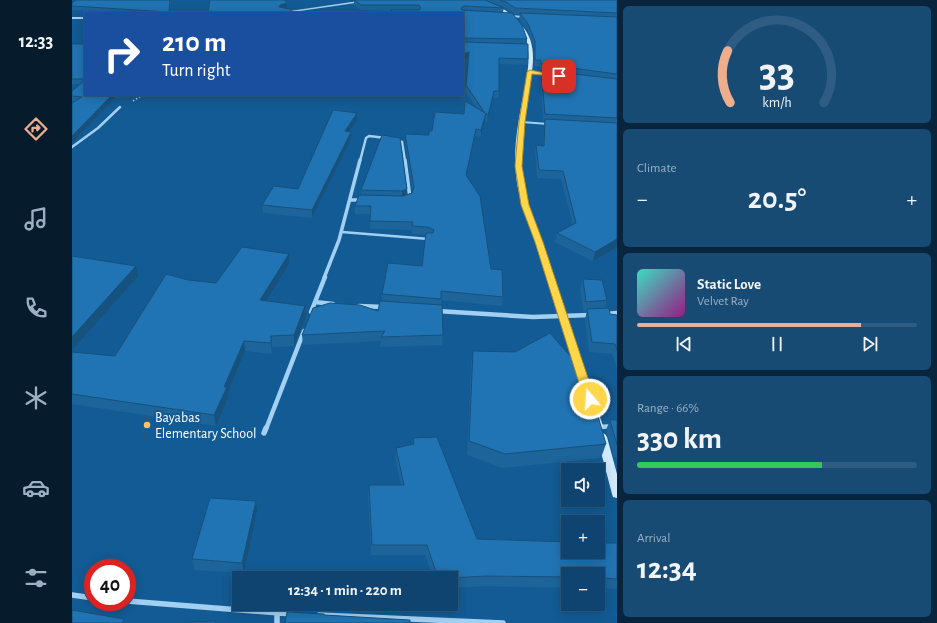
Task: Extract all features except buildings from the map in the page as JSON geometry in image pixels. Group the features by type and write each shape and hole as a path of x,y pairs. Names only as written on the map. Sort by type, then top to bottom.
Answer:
{"street":[{"path":"478,0 504,10 524,30 530,72 522,122 518,166 525,205 539,242 562,317 599,427 617,494"},
{"path":"509,16 528,17"},
{"path":"72,18 84,18"},
{"path":"530,72 551,75"},
{"path":"72,147 98,128 120,107"},
{"path":"309,317 342,232 366,138 369,136 402,142 410,195 409,199 406,201"},
{"path":"350,200 365,200"},
{"path":"315,302 339,304"},
{"path":"354,305 386,308"},
{"path":"433,311 505,316 562,317 594,315"},
{"path":"601,314 617,313"},
{"path":"264,433 306,324"},
{"path":"599,427 617,426"},
{"path":"72,595 84,597"},
{"path":"136,602 300,614"},
{"path":"276,623 277,613"},
{"path":"308,614 503,623"}],"lane":[{"path":"289,12 358,2"},
{"path":"522,122 551,124"},
{"path":"342,232 431,239"}],"place":[{"name":"Bayabas Elementary School","path":"147,425"}],"route":[{"path":"559,76 530,72 522,122 518,166 525,205 539,242 562,317 590,399"}]}
